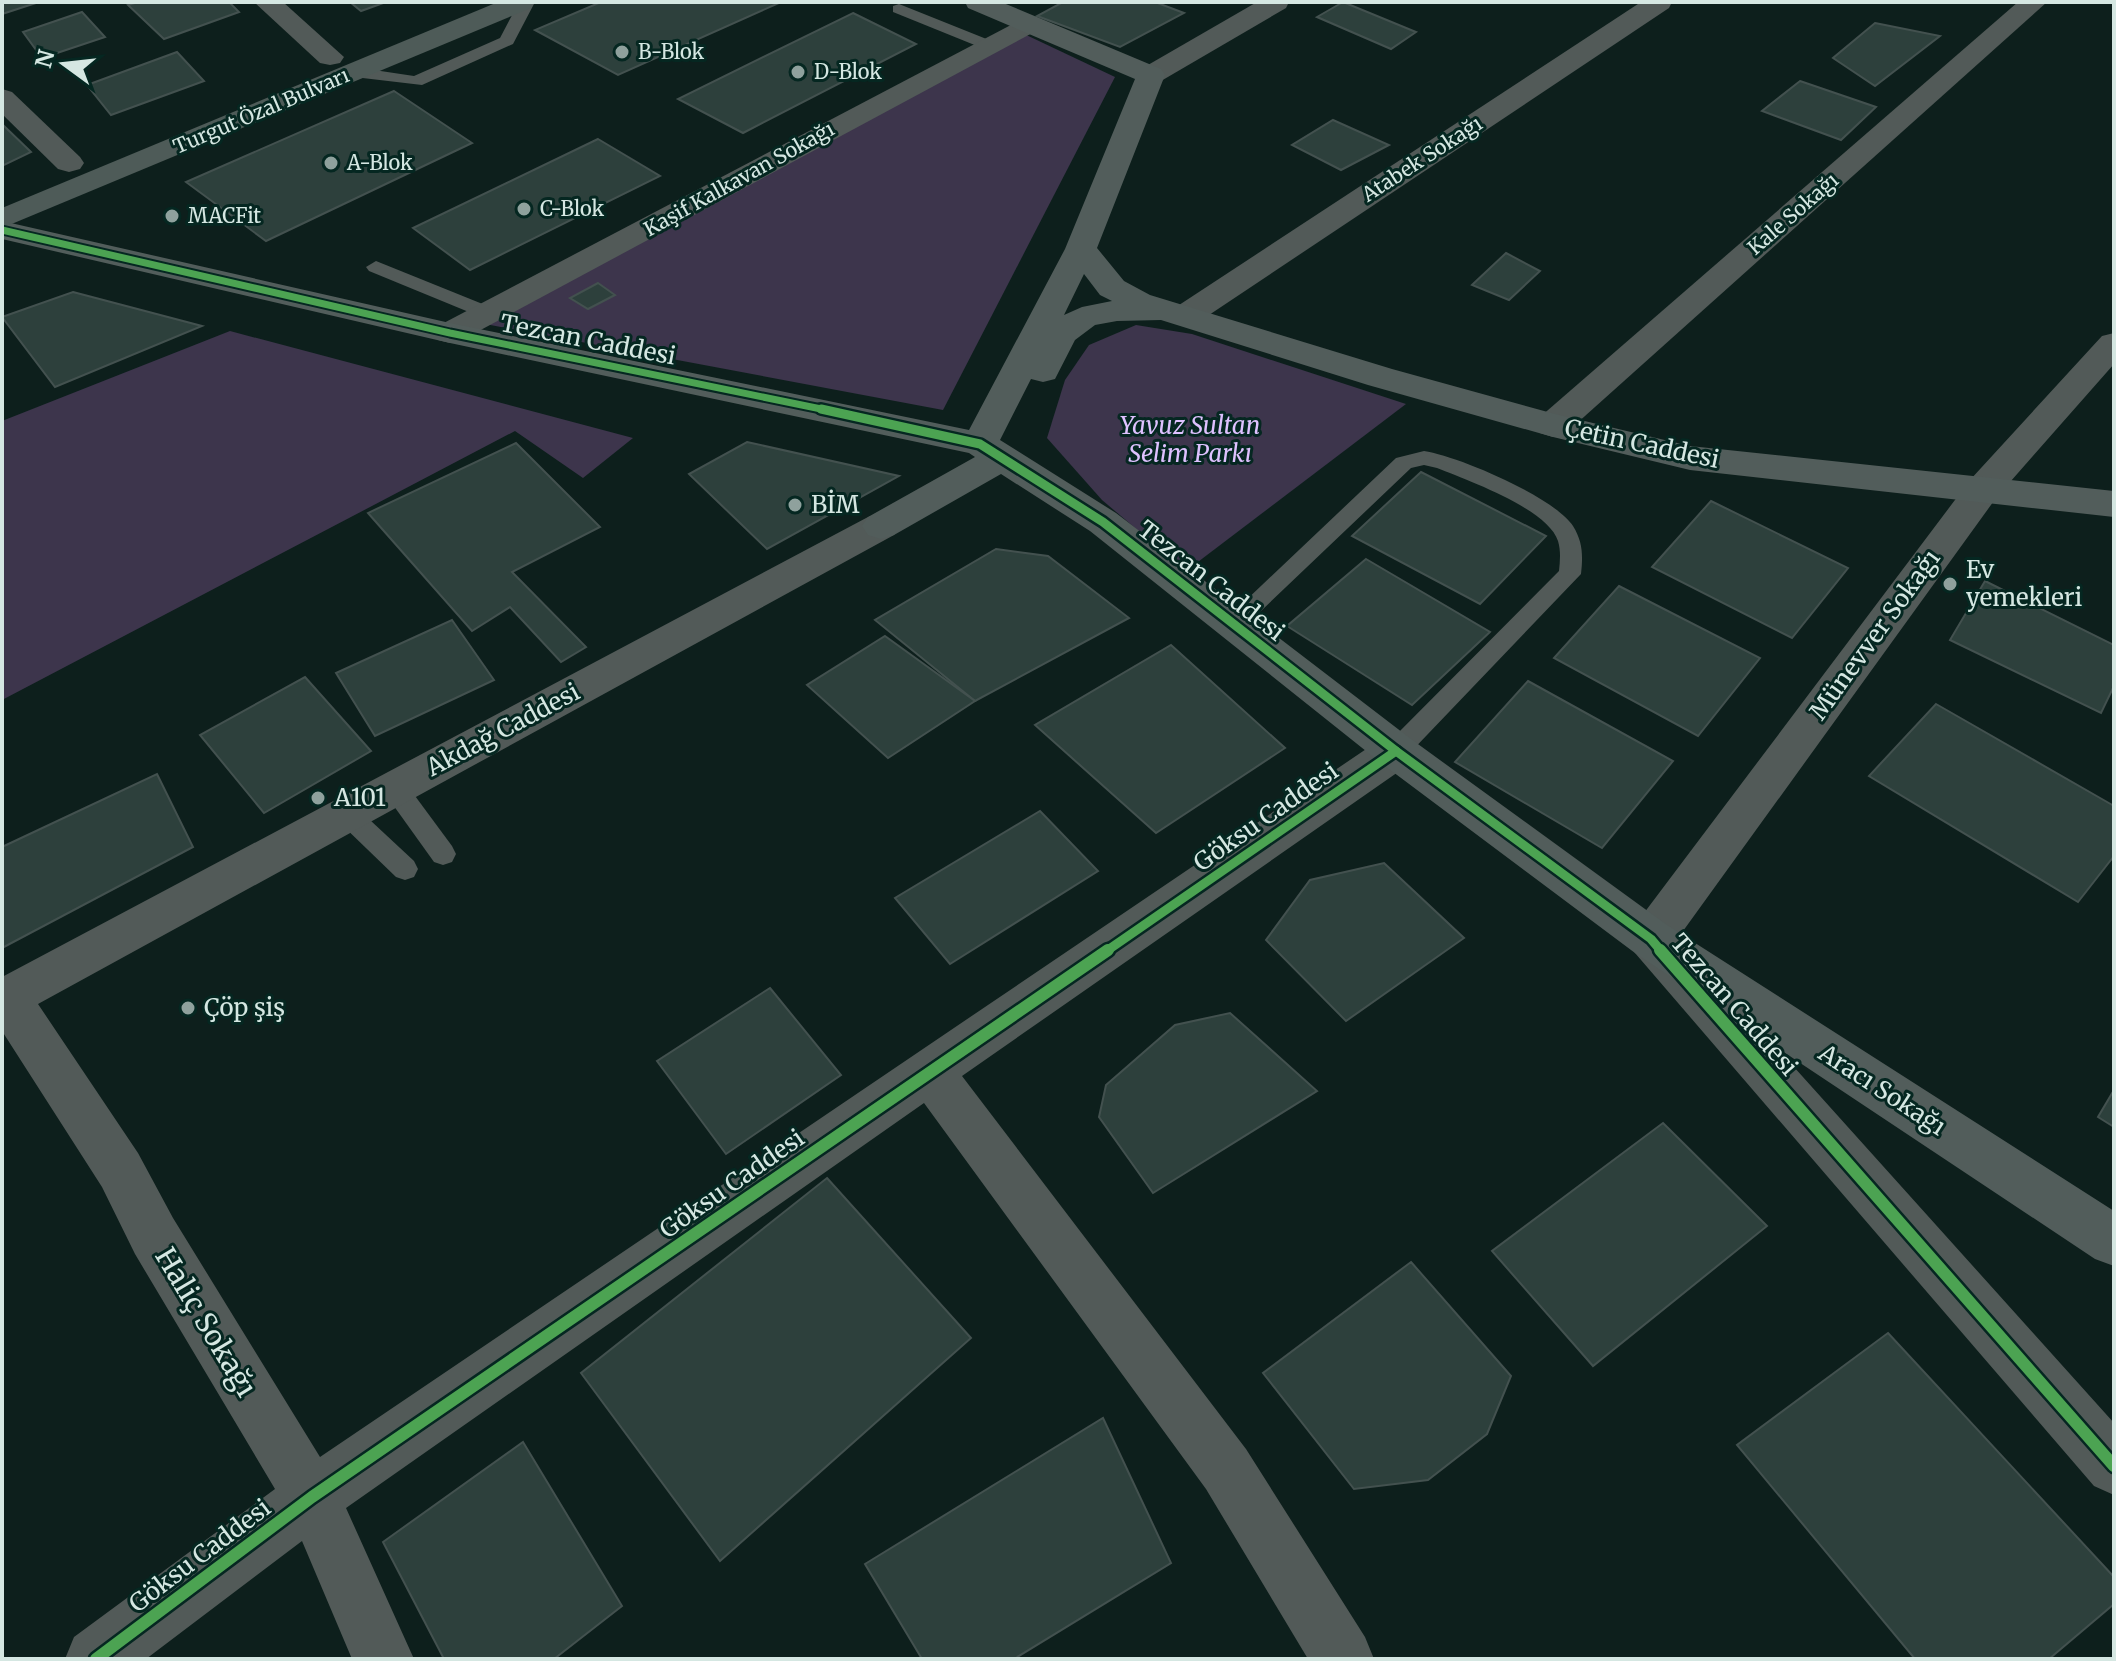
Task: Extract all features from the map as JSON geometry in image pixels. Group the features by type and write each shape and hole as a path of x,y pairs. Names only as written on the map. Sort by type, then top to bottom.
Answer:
{"main road":[{"name":"Turgut Özal Bulvarı","path":"2,219 342,65 462,2"},
{"name":"Turgut Özal Bulvarı","path":"2,190 69,163 521,2"}],"street":[{"path":"267,2 342,65"},
{"path":"978,2 1151,75"},
{"path":"991,450 1081,249 1151,75 1276,2"},
{"name":"Atabek Sokağı","path":"1185,316 1659,2"},
{"name":"Kale Sokağı","path":"1553,425 2034,2"},
{"name":"Kaşif Kalkavan Sokağı","path":"450,333 1028,24"},
{"path":"2,98 69,163"},
{"name":"Tezcan Caddesi","path":"2,230 450,333 991,450 1103,522 1396,751 1651,939 2114,1466"},
{"path":"991,450 1063,332 1081,249"},
{"name":"Çetin Caddesi","path":"1081,249 1112,288 1138,302 1380,377 1553,425 1690,458 2114,504"},
{"name":"Çetin Caddesi","path":"1063,332 1091,314 1131,309 1185,316"},
{"name":"Münevver Sokağı","path":"1651,939 1983,489 2114,343"},
{"name":"Akdağ Caddesi","path":"4,999 959,484 991,450"},
{"name":"Göksu Caddesi","path":"96,1659 312,1497 1396,751"},
{"name":"Aracı Sokağı","path":"1651,939 2114,1241"},
{"name":"Haliç Sokağı","path":"4,999 120,1170 154,1236 312,1497 383,1659"},
{"path":"930,1072 1226,1469 1343,1659"}],"lane":[{"path":"342,65 416,81 507,41 527,2"},
{"path":"899,9 988,45"},
{"path":"376,267 488,313"},
{"path":"1233,624 1404,463 1424,458 1437,460 1546,508 1571,544 1573,560 1570,574 1396,751"},
{"path":"395,788 443,854"},
{"path":"347,814 405,869"}],"green space":[{"path":"1022,33 1115,77 943,410 480,323"},
{"name":"Yavuz Sultan Selim Parkı","path":"1136,325 1192,334 1406,404 1186,571 1102,500 1047,438 1065,380 1089,345"},
{"path":"230,331 633,438 583,478 515,431 2,700 2,421"}],"building":[{"path":"2,2 39,2 2,14"},
{"path":"138,2 229,2 239,12 164,39 128,5"},
{"path":"350,2 386,2 361,11"},
{"name":"B-Blok","path":"601,2 781,2 618,75 535,30"},
{"path":"1063,2 1155,2 1184,13 1120,47 1037,16"},
{"path":"1343,2 1416,32 1391,49 1317,17"},
{"path":"82,12 105,37 42,58 23,32"},
{"name":"D-Blok","path":"853,13 916,44 743,133 678,99"},
{"path":"1875,23 1940,36 1875,86 1833,58"},
{"path":"177,52 204,81 111,115 87,85"},
{"path":"1800,81 1876,107 1841,140 1762,111"},
{"name":"A-Blok","path":"394,91 472,143 266,241 186,182"},
{"path":"1333,120 1389,145 1341,170 1292,145"},
{"path":"2,124 31,152 2,166"},
{"name":"C-Blok","path":"598,139 660,176 470,270 413,228"},
{"path":"1506,253 1540,271 1509,300 1472,285"},
{"path":"598,283 615,295 588,309 570,298"},
{"path":"73,292 202,326 55,387 2,317"},
{"path":"747,442 899,476 767,549 689,474"},
{"path":"516,443 600,527 512,572 586,647 561,662 510,607 472,631 368,513"},
{"path":"1421,472 1546,536 1480,604 1352,536"},
{"path":"1711,501 1848,568 1792,638 1652,567"},
{"path":"996,549 1048,556 1129,618 975,701 875,620"},
{"path":"1366,559 1490,632 1412,705 1287,626"},
{"path":"1985,581 2114,645 2114,686 2101,713 1950,640"},
{"path":"1619,586 1760,658 1698,736 1554,658"},
{"path":"452,620 494,680 375,736 336,673"},
{"path":"885,636 975,701 888,758 807,685"},
{"path":"1171,645 1285,748 1156,833 1035,725"},
{"path":"305,677 371,751 264,813 200,735"},
{"path":"1528,681 1673,761 1602,848 1455,762"},
{"path":"1936,704 2114,806 2114,856 2078,902 1869,776"},
{"path":"157,774 193,847 2,948 2,847"},
{"path":"1040,811 1098,871 950,964 895,898"},
{"path":"1384,863 1464,938 1346,1021 1266,940 1310,880"},
{"path":"770,988 841,1075 726,1154 657,1061"},
{"path":"1230,1013 1317,1091 1153,1193 1099,1117 1106,1085 1175,1025"},
{"path":"2114,1090 2114,1127 2098,1117"},
{"path":"1663,1123 1767,1226 1593,1366 1492,1251"},
{"path":"827,1178 971,1338 720,1561 581,1373"},
{"path":"1411,1262 1511,1376 1487,1434 1428,1480 1354,1489 1263,1373"},
{"path":"1888,1333 2114,1577 2114,1604 2049,1659 1915,1659 1737,1445"},
{"path":"1103,1418 1171,1563 1014,1659 922,1659 865,1564"},
{"path":"523,1442 622,1606 554,1659 444,1659 383,1542"}],"cycle path":[{"path":"2,230 450,333 980,444 1103,522 1396,751 1651,939 2114,1466"},
{"path":"96,1659 312,1497 1396,751"}],"place":[{"name":"B-Blok","path":"622,52"},
{"name":"D-Blok","path":"798,72"},
{"name":"A-Blok","path":"331,163"},
{"name":"C-Blok","path":"524,209"},
{"name":"MACFit","path":"172,216"},
{"name":"BİM","path":"795,505"},
{"name":"Ev yemekleri","path":"1950,584"},
{"name":"A101","path":"318,798"},
{"name":"Çöp şiş","path":"188,1008"}]}
